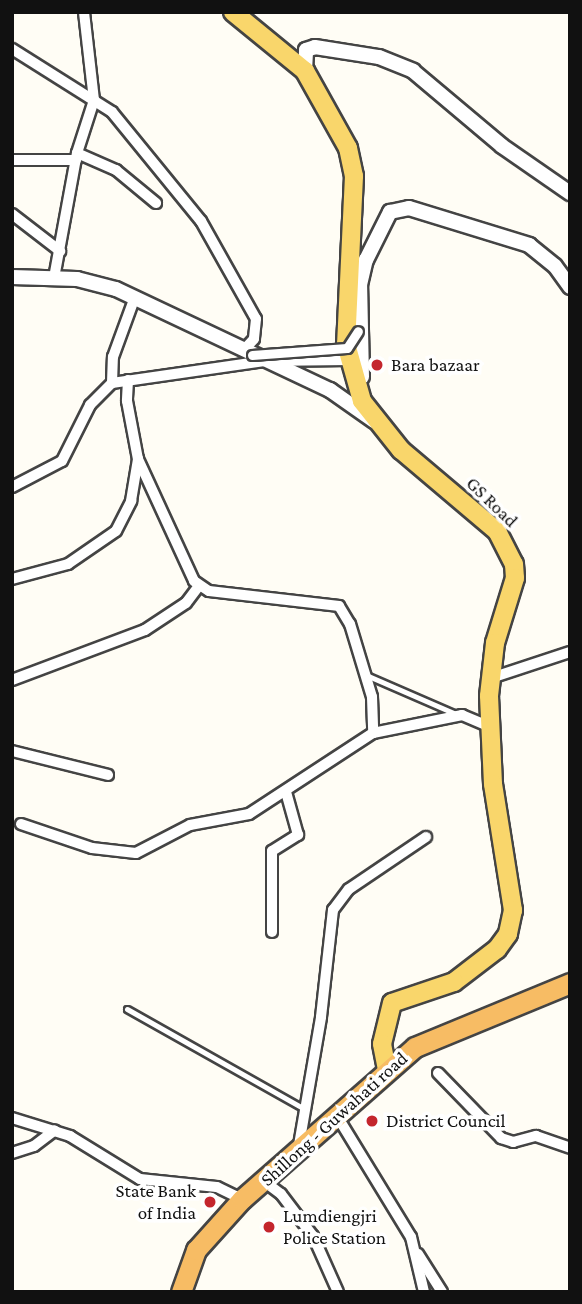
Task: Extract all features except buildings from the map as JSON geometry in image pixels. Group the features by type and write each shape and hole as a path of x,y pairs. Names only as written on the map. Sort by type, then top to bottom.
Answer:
{"highway":[{"name":"Shillong - Guwahati road","path":"181,1292 196,1250 242,1199 265,1182 299,1144 337,1116 387,1069 432,1037 485,1021 570,983"}],"main road":[{"name":"GS Road","path":"233,12 305,71 348,148 354,176 348,354 353,380 375,422 496,531 512,553 515,578 495,643 490,727 493,784 513,910 508,934 498,949 454,982 392,1003 382,1044 387,1069"}],"street":[{"path":"54,278 77,157 94,100 84,12"},
{"path":"305,71 306,50 315,47 379,57 413,71 502,146 570,193"},
{"path":"12,49 94,100 120,120 215,239 256,320 253,355"},
{"path":"12,160 77,157 116,170 156,203"},
{"path":"375,422 359,366 358,331 366,260 383,222 402,208 529,245 555,266 570,287"},
{"path":"12,214 60,251"},
{"path":"12,277 95,282 135,297 330,390 375,422"},
{"path":"112,383 113,357 135,297"},
{"path":"12,488 62,461 90,405 112,383 253,355 348,354 358,331"},
{"path":"128,380 127,401 138,459 199,586 209,591 339,606 350,624 375,714 373,733"},
{"path":"12,579 68,564 116,531 131,501 138,459"},
{"path":"12,680 145,630 181,607 199,586"},
{"path":"491,678 570,652"},
{"path":"21,824 92,848 136,853 190,825 242,817 286,792 373,733 462,715 490,727"},
{"path":"12,751 108,775"},
{"path":"272,932 272,851 298,835 286,792"},
{"path":"299,1144 303,1108 321,1017 333,910 349,889 426,838"},
{"path":"438,1073 500,1138 513,1142 537,1136 570,1148"},
{"path":"337,1116 442,1292"},
{"path":"12,1118 55,1130 140,1179 217,1187 242,1199"},
{"path":"12,1153 34,1146 55,1130"},
{"path":"265,1182 281,1194 313,1237 338,1292"},
{"path":"414,1248 424,1292"}],"lane":[{"path":"363,673 415,699 462,715"},
{"path":"127,1009 303,1108"}],"place":[{"name":"Bara bazaar","path":"377,365"},
{"name":"District Council","path":"372,1121"},
{"name":"State Bank of India","path":"210,1202"},
{"name":"Lumdiengjri Police Station","path":"269,1227"}]}
